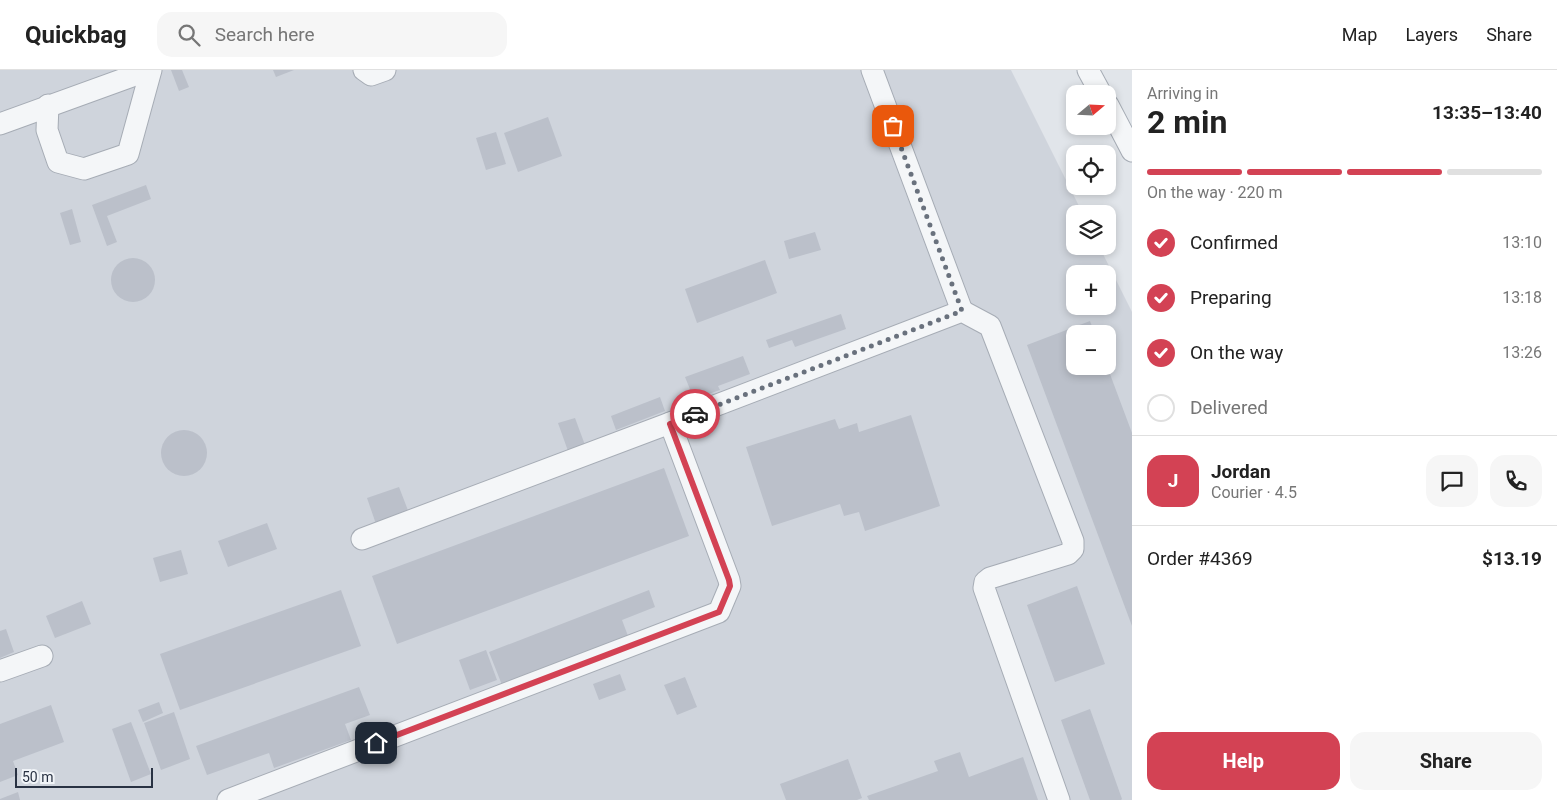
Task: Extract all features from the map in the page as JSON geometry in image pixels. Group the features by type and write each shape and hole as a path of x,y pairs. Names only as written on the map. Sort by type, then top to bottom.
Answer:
{"street":[{"path":"0,124 48,105 150,70"},
{"path":"48,105 47,130 58,162 84,170 128,154 150,70"},
{"path":"364,70 370,75 385,70"},
{"path":"872,70 962,311 990,326 1074,541 1073,549 1068,554 990,578 985,582 984,588 1058,800"},
{"path":"1088,70 1096,85"},
{"path":"1116,120 1132,151"},
{"path":"362,539 670,424 962,311"},
{"path":"228,800 251,796 719,612 730,586 729,580 670,424"},
{"path":"0,671 42,656"}],"shaded area":[{"path":"0,70 1011,70 1066,180 1066,195 1074,195 1078,205 1066,205 1066,255 1104,255 1108,265 1066,265 1066,315 1116,315 1116,280 1132,312 1132,800 0,800"}],"building":[{"path":"171,70 182,70 189,87 179,91"},
{"path":"273,70 294,70 276,77"},
{"path":"548,117 562,156 518,172 504,133"},
{"path":"496,132 506,164 486,170 476,138"},
{"path":"146,185 151,199 107,216 117,242 107,246 92,205"},
{"path":"72,209 81,242 70,245 60,213"},
{"path":"815,232 821,250 789,259 784,241"},
{"path":"137,258 149,264 154,271 154,289 149,296 142,301 129,302 121,299 114,292 111,276 114,268 121,261"},
{"path":"765,260 777,293 697,323 685,289"},
{"path":"841,314 846,329 795,347 792,340 769,348 766,340"},
{"path":"1090,321 1092,325 1080,325"},
{"path":"1066,330 1066,375 1110,375 1132,433 1132,626 1027,345"},
{"path":"743,356 750,374 718,386 720,390 694,399 685,377"},
{"path":"660,397 665,411 616,430 611,416"},
{"path":"911,415 940,506 865,531 859,512 844,516 840,504 772,526 746,447 835,419 839,429 857,423 859,432"},
{"path":"575,418 585,445 568,451 558,423"},
{"path":"189,430 201,436 206,444 206,462 201,470 193,475 179,476 167,470 162,462 161,448 167,436 175,431"},
{"path":"664,468 689,536 397,644 372,576"},
{"path":"399,487 409,513 376,524 367,498"},
{"path":"267,523 277,549 228,567 218,541"},
{"path":"181,550 188,574 160,582 153,558"},
{"path":"1077,586 1105,664 1055,682 1027,605"},
{"path":"341,590 361,646 180,710 160,654"},
{"path":"649,590 655,607 622,620 628,636 502,685 489,652"},
{"path":"82,601 91,624 55,638 46,616"},
{"path":"6,629 14,652 0,658 0,631"},
{"path":"486,650 497,680 470,690 459,660"},
{"path":"620,674 626,690 599,700 593,684"},
{"path":"685,677 697,707 677,715 664,685"},
{"path":"359,687 370,715 345,724 351,740 274,768 269,753 207,775 196,746"},
{"path":"159,702 163,713 143,722 138,710"},
{"path":"51,705 64,742 13,761 18,775 0,782 0,724"},
{"path":"1090,709 1121,800 1090,800 1061,720"},
{"path":"174,712 190,759 161,770 144,723"},
{"path":"131,722 151,774 131,782 112,729"},
{"path":"960,752 969,777 1023,757 1038,800 869,800 867,796 938,771 934,761"},
{"path":"848,759 862,798 857,800 786,800 780,784"},
{"path":"18,792 20,800 0,800 0,799"}],"way so far":[{"path":"695,414 962,311 893,126"}],"route":[{"path":"376,743 719,612 730,586 729,580 670,424 695,414"}]}
